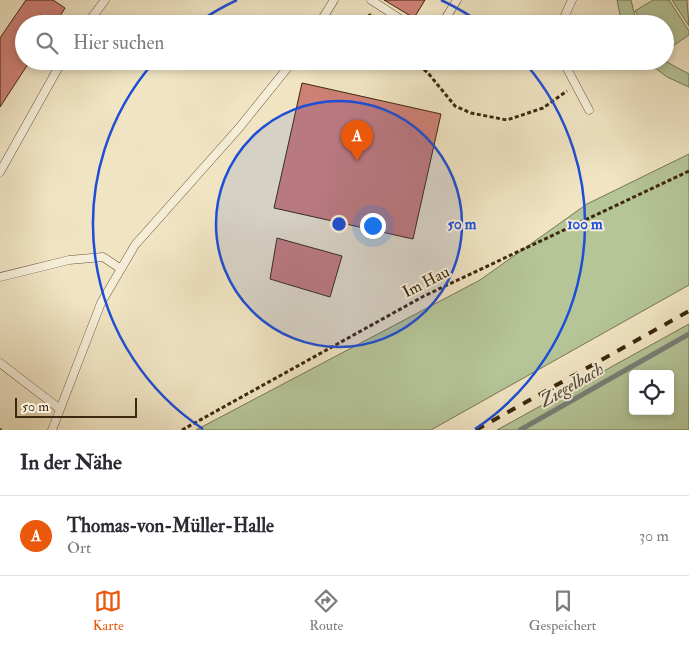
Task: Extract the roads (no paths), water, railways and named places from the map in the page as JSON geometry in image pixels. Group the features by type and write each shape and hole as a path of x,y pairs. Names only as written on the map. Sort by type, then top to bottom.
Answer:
{"lane":[{"path":"93,15 104,0"},
{"path":"324,15 334,0"},
{"path":"371,0 394,15"},
{"path":"448,15 457,0"},
{"path":"565,15 572,0"},
{"path":"0,172 57,70"},
{"path":"52,430 101,303 134,245 239,128 286,70"},
{"path":"568,70 588,110"},
{"path":"0,277 69,260 104,257 121,269"},
{"path":"0,363 60,409"}],"waterway":[{"name":"Ziegelbach","path":"520,430 689,334"}],"railway":[{"path":"476,430 689,311"}],"place":[{"name":"Thomas-von-Müller-Halle","path":"357,161"}]}
